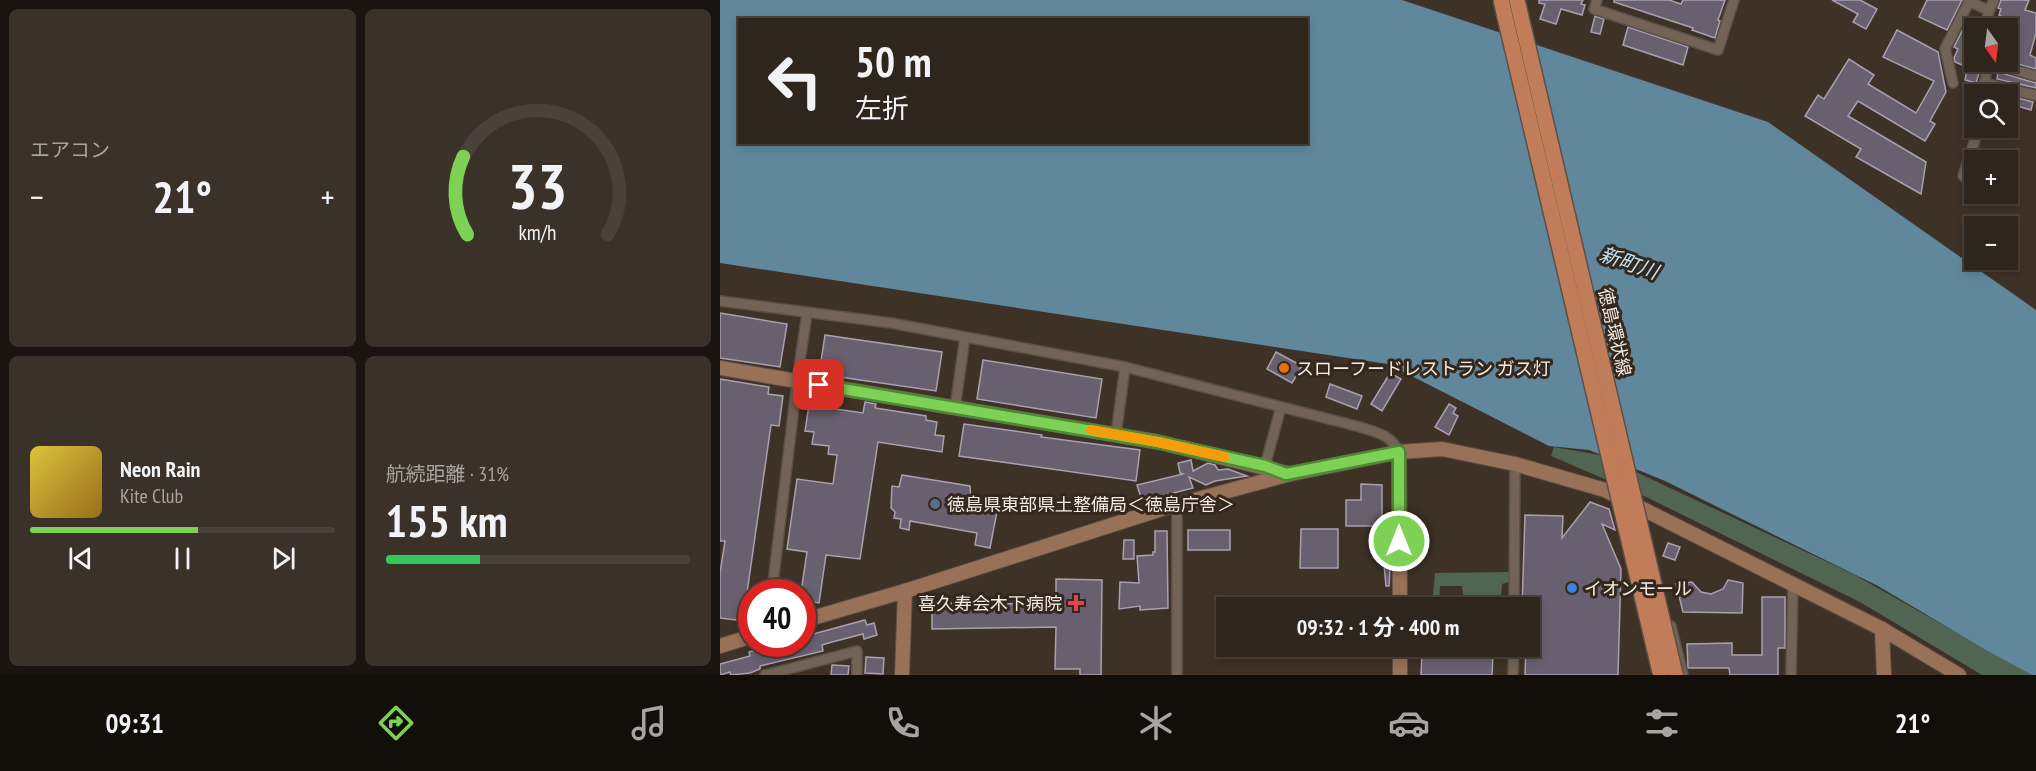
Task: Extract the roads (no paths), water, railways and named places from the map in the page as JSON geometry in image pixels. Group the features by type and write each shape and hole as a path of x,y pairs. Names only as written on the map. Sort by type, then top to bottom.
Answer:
{"main road":[{"name":"徳島環状線","path":"1501,0 1668,674"},
{"name":"徳島環状線","path":"1517,0 1668,674"}],"street":[{"path":"1597,0 1594,9 1718,50 1734,0"},
{"path":"1987,18 1994,0"},
{"path":"1953,82 1945,49 1970,1 1989,11"},
{"path":"2018,71 2036,76"},
{"path":"1986,72 1984,83 2034,95"},
{"path":"1963,176 1975,138"},
{"path":"720,301 891,323 1125,367 1281,406 1388,436 1395,443 1399,452 1400,597"},
{"path":"774,579 807,313"},
{"path":"955,408 965,337"},
{"path":"1116,435 1125,367"},
{"path":"720,368 1158,442 1265,466 1290,474"},
{"path":"1265,466 1281,406"},
{"path":"816,617 1177,505 1290,474 1399,452 1442,449 1515,464 1605,490 1882,629 1959,675"},
{"path":"1514,597 1515,464"},
{"path":"1631,503 1677,647 1668,674"},
{"path":"1177,505 1177,675"},
{"path":"1636,521 1640,598 1652,655 1668,674"},
{"path":"1791,675 1793,583"},
{"path":"902,675 905,591"},
{"path":"1882,629 1884,675"},
{"path":"720,646 738,640"},
{"path":"1652,655 1677,647"},
{"path":"765,675 796,670 857,651 857,675"},
{"path":"1400,657 1400,675"},
{"path":"1514,657 1514,675"}],"water":[{"name":"新町川","path":"720,0 1402,0 1768,122 1964,259 1964,270 1979,270 2036,310 2036,675 1986,650 1878,586 1665,481 1589,450 1549,446 1388,364 720,263"}],"place":[{"name":"スローフードレストラン ガス灯","path":"1284,368"},
{"name":"徳島県東部県土整備局＜徳島庁舎＞","path":"935,504"},
{"name":"イオンモール","path":"1572,588"},
{"name":"喜久寿会木下病院","path":"1076,603"}]}
